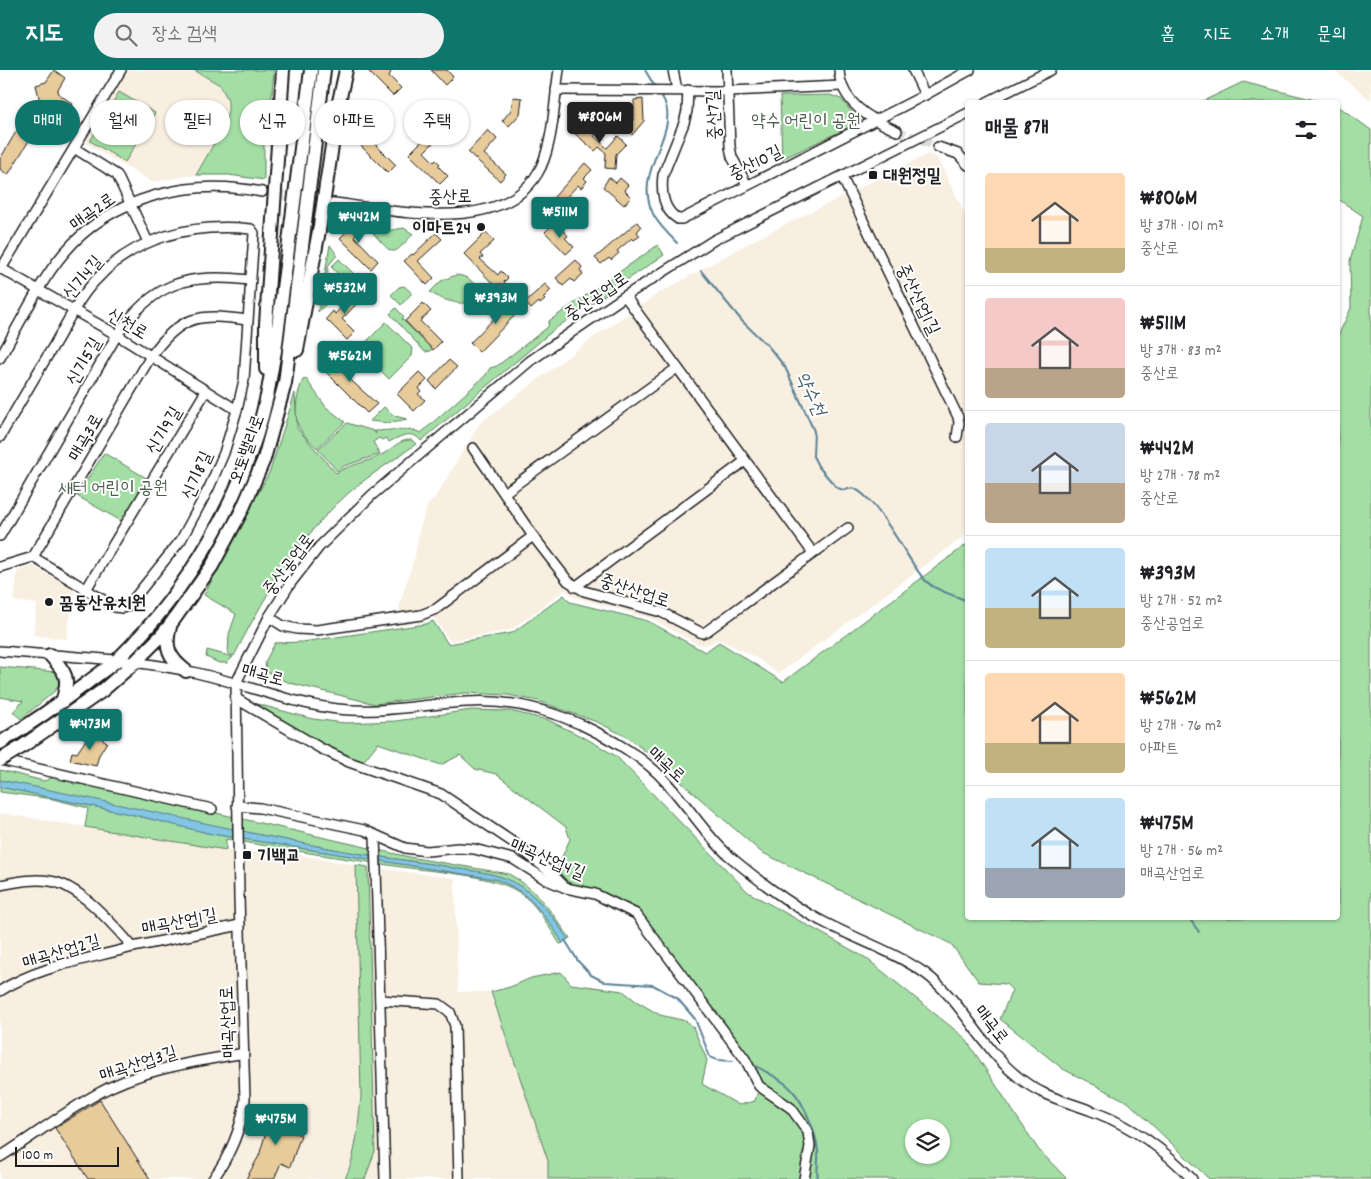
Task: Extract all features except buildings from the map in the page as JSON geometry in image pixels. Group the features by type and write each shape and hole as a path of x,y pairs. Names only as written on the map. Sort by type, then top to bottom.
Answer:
{"highway":[{"name":"오토밸리로","path":"4,741 62,702 116,661 154,621 205,547 223,515 247,460 267,397 275,351 311,70"},
{"name":"오토밸리로","path":"0,760 102,691 134,663 170,626 212,566 242,510 264,459 285,383 324,70"},
{"path":"285,383 300,334 320,225 338,106 346,70"},
{"path":"267,397 266,324 282,73"},
{"path":"170,626 166,646 169,655 186,671"},
{"path":"50,655 64,671 67,680 62,702"}],"street":[{"path":"1,268 120,70"},
{"name":"중산로","path":"334,203 453,215 482,211 510,199 532,182 540,168 550,136 559,70"},
{"path":"673,70 677,90"},
{"name":"중산7길","path":"727,70 730,146 732,157 747,185"},
{"path":"839,70 841,86 858,108 873,120 897,131"},
{"path":"913,70 925,95"},
{"name":"중산10길","path":"688,90 687,111 684,123 663,175 662,185 666,206 674,216 682,219 925,95 970,70"},
{"path":"991,100 1051,70"},
{"path":"556,90 728,91 841,86"},
{"name":"중산공업로","path":"236,683 269,617 290,584 319,547 372,496 530,361 625,296 714,240 965,115"},
{"path":"938,147 958,154 965,162"},
{"path":"74,148 117,175 148,242"},
{"name":"중산산업1길","path":"842,177 958,417 957,437"},
{"name":"매곡2로","path":"0,358 52,269 80,236 131,204 154,195 196,187 231,187 262,192"},
{"name":"신기4길","path":"0,436 74,310 94,281 108,268 125,254 148,242 203,227 227,226 251,229"},
{"name":"신기8길","path":"33,558 87,588 115,607 122,608 128,606 181,540 224,453 244,380 254,232 251,229"},
{"name":"신천로","path":"1,268 117,335 237,410"},
{"name":"신기5길","path":"0,536 117,335 130,316 144,302 170,286 186,281 220,277 250,280"},
{"path":"625,296 813,553"},
{"name":"매곡3로","path":"33,558 151,356 168,334 188,322 211,316 248,320"},
{"path":"504,493 677,368"},
{"name":"신기9길","path":"87,588 206,390"},
{"name":"중산산업로","path":"473,448 533,536 568,581 576,587 649,608 702,633 848,528"},
{"path":"576,587 745,460"},
{"path":"269,617 284,626 317,630 421,616 436,608 533,536"},
{"path":"0,567 33,558"},
{"name":"매곡로","path":"0,651 116,661 186,671 338,709 385,711 469,701 490,702 530,708 582,726 624,749 654,770 725,852 770,887 814,917 894,954 929,977 955,1003 1005,1065 1028,1085 1042,1094 1095,1112 1123,1125 1163,1152 1192,1179"},
{"path":"236,683 237,810"},
{"path":"235,698 320,748 349,762 441,794 514,843 550,872 566,888"},
{"path":"0,760 212,808"},
{"name":"매곡산업4길","path":"237,810 270,810 364,830 375,839 405,848 427,851 458,848 474,849 513,859 545,879 566,888 594,894 636,914 745,1059 759,1086 791,1108 808,1132 810,1146 804,1179"},
{"name":"매곡산업로","path":"213,1179 225,1163 235,1144 242,1120 245,1100 237,810"},
{"path":"375,839 385,1179"},
{"name":"매곡산업1길","path":"0,884 29,880 50,881 62,885 76,892 133,947 240,925"},
{"name":"매곡산업2길","path":"0,991 24,978 133,947"},
{"path":"380,1000 439,1004 450,1012 455,1026 459,1179"},
{"name":"매곡산업3길","path":"4,1155 97,1094 120,1084 166,1069 244,1053"}],"shaded area":[{"path":"128,70 194,70 219,85 227,100 165,100 165,145 212,145 195,175 152,182 87,144 86,140 90,133 90,145 155,145 155,100 110,100"},
{"path":"1333,70 1371,70 1371,100"},
{"path":"928,154 937,157 965,214 965,535 778,674 755,657 718,639 706,645 697,644 652,619 574,597 565,590 511,630 450,641 433,617 423,622 400,625 399,606 415,556 419,531 427,506 434,499 480,423 597,335 656,295 758,238"},
{"name":"꿈동산유치원","path":"33,566 75,589 66,639 33,635 37,604 14,601 17,571"},
{"path":"0,813 226,850 298,855 356,865 361,1097 358,1134 351,1167 345,1179 0,1179"},
{"path":"368,867 455,878 458,992 490,992 548,1161 548,1179 365,1179 375,1151"}],"green space":[{"path":"194,70 274,70 271,100 240,100 240,145 264,145 264,180 229,175 196,175 213,145 230,145 230,100 228,100 220,85"},
{"path":"1243,82 1315,100 1205,100"},
{"path":"119,92 133,100 114,100"},
{"name":"약수 어린이 공원","path":"830,95 841,99 857,118 856,124 782,159 780,96"},
{"path":"1340,107 1371,130 1371,1179 1209,1179 1128,1102 1063,1069 1000,1019 1012,990 1006,984 979,982 951,944 761,852 649,754 627,737 597,722 538,701 508,695 465,693 375,704 290,683 273,676 266,670 265,662 275,643 302,642 426,624 433,621 448,644 512,633 564,595 570,602 648,621 705,652 719,642 783,682 965,546 965,920 1340,920 1340,332 1351,308 1350,261 1363,216 1340,200"},
{"path":"97,145 135,145 125,162"},
{"path":"404,228 413,234 393,251 389,250 373,233"},
{"path":"330,245 337,255 328,266 328,277 336,294 318,312"},
{"path":"658,245 664,255 556,328 421,441 414,435 401,436 389,442 386,438 382,440 379,438 373,442 380,454 344,466 337,471 318,449 347,423 374,431 376,434 375,431 398,429 421,433 485,376 490,368 497,366 548,327 549,321"},
{"path":"339,259 354,274 346,282 331,267"},
{"path":"456,275 474,283 479,292 481,302 454,302 442,299 430,292 441,281"},
{"path":"404,286 412,293 401,305 391,295 399,287"},
{"path":"396,308 404,317 402,319 432,349 430,351 425,352 390,314"},
{"path":"386,322 413,349 412,356 389,379 359,349"},
{"path":"306,379 326,407 345,422 317,448 301,430 296,417 299,390 303,380"},
{"path":"295,393 297,428 336,473 375,458 403,441 412,440 416,444 357,486 339,502 308,536 280,574 234,656 228,654 229,634 236,614 204,595 270,471"},
{"path":"384,407 395,416 407,419 388,423 370,421"},
{"name":"새터 어린이 공원","path":"104,453 148,479 123,522 77,496"},
{"path":"207,650 233,657 227,663 219,663 206,657"},
{"path":"0,667 57,672 61,680 55,691 21,719 13,712 23,701 0,697"},
{"path":"257,704 313,719 345,723 396,721 471,710 510,711 548,720 587,739 616,756 748,892 866,958 965,1038 1038,1149 1067,1179 548,1179 548,1161 491,992 510,987 531,978 561,972 571,984 623,991 660,1015 686,1021 693,1027 707,1060 702,1084 739,1105 755,1101 761,1080 702,994 680,969 636,909 628,904 567,885 557,868 570,839 566,827 496,774 475,769 460,755 441,765 378,743 362,763 337,754 252,705"},
{"path":"0,770 44,781 57,776 71,780 73,784 94,785 409,857 509,874 536,894 570,938 568,939 550,914 529,892 511,881 500,877 439,865 310,845 0,780"},
{"path":"0,787 130,814 212,834 495,879 507,884 526,896 542,913 563,943 560,944 541,915 524,896 517,891 490,880 226,839 226,850 85,827 88,808 53,799 0,792"},
{"path":"356,865 368,867 375,1151 365,1179 345,1179 355,1149 361,1097"}],"water":[{"path":"0,780 310,845 495,875 529,892 550,914 568,939 563,943 542,913 526,896 495,879 212,834 130,814 0,787"}],"waterway":[{"path":"645,70 655,87"},
{"path":"661,95 667,109 667,122 648,182 648,199 656,220 677,243"},
{"name":"약수천","path":"701,271 742,321 768,346 785,367 814,431 813,456 818,466 837,488 844,490 853,488 872,503 927,582 944,592 965,600"},
{"name":"약수천","path":"1190,920 1199,932"},
{"path":"565,940 578,961 591,975 605,982 653,985 677,998 695,1019 710,1057 717,1060 733,1061"},
{"path":"756,1066 785,1083 801,1103 817,1145 818,1179"}],"tunnel":[{"path":"897,131 938,147"},
{"path":"262,192 329,202"}],"place":[{"name":"대원정밀","path":"873,175"},
{"name":"이마트24","path":"481,227"},
{"name":"꿈동산유치원","path":"49,602"},
{"name":"기백교","path":"247,855"}]}
